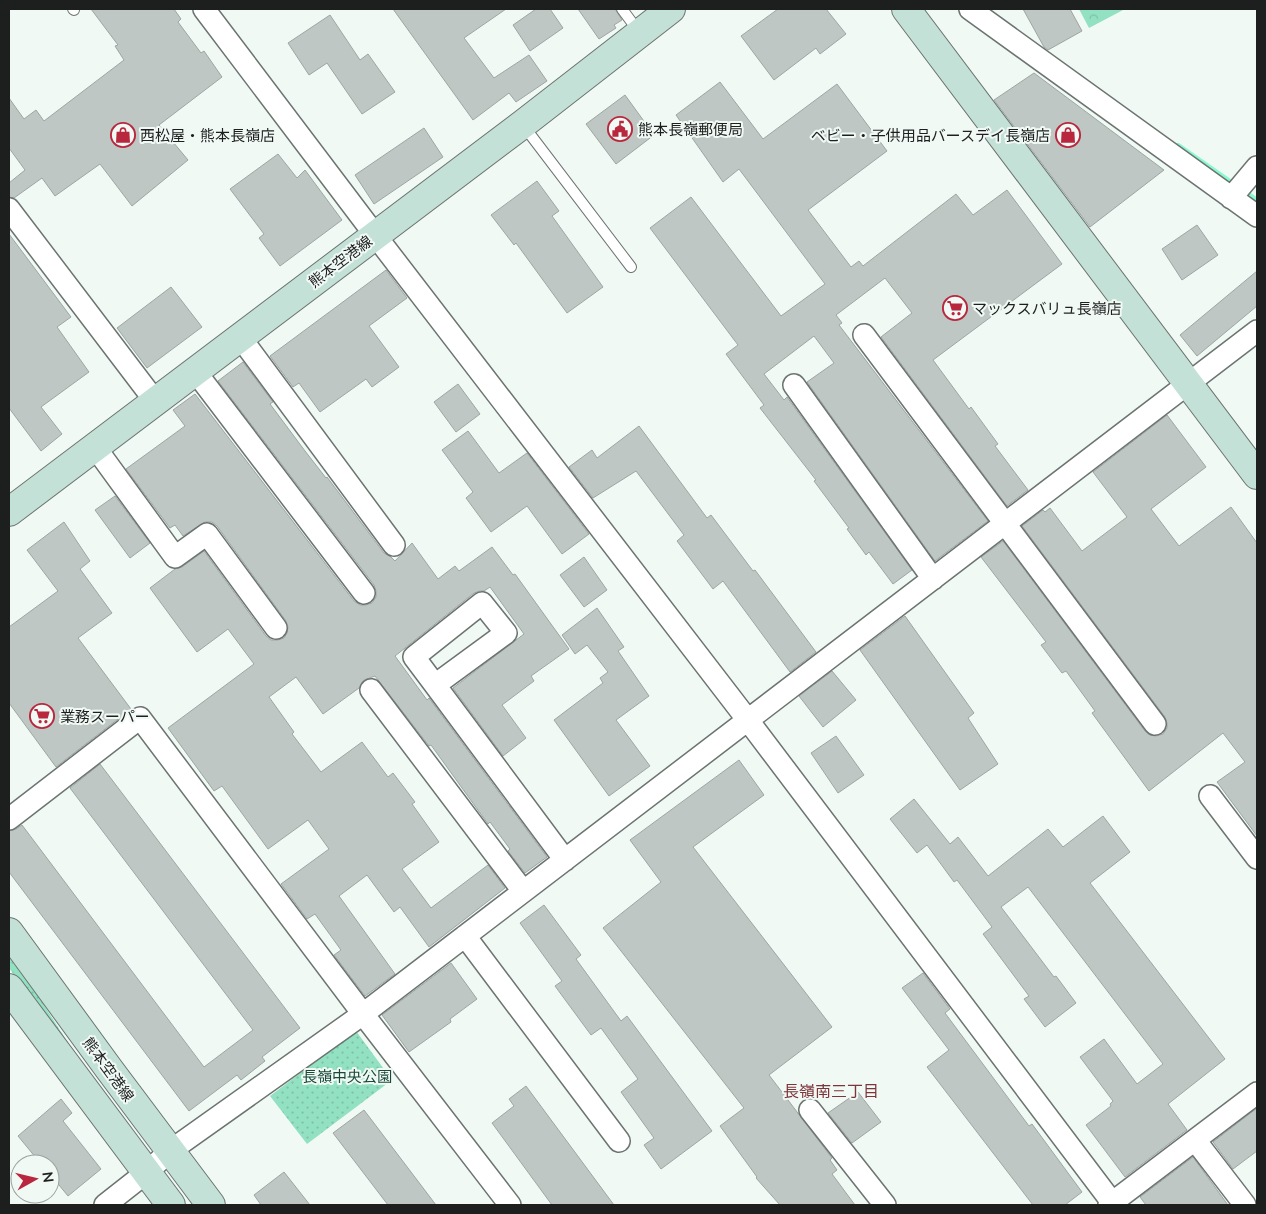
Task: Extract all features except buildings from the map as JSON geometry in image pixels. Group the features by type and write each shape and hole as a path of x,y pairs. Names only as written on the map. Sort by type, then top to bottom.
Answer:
{"main road":[{"name":"熊本空港線","path":"9,512 523,124 671,9"},
{"path":"906,9 1257,475"},
{"name":"熊本空港線","path":"9,932 211,1205"},
{"path":"9,988 171,1205"}],"street":[{"path":"204,9 747,719 1112,1205 1257,1093"},
{"path":"970,9 1257,216"},
{"path":"1231,198 1257,167"},
{"path":"9,209 155,401"},
{"path":"105,1205 170,1151 363,1014 747,719 1257,332"},
{"path":"864,334 1155,724"},
{"path":"240,337 394,545"},
{"path":"195,371 364,593"},
{"path":"794,385 933,579"},
{"path":"95,447 175,557 207,534 276,628"},
{"path":"435,685 565,860"},
{"path":"371,690 523,891"},
{"path":"9,819 140,718 363,1014 510,1205"},
{"path":"1210,796 1257,858"},
{"path":"465,936 619,1142"},
{"path":"810,1110 885,1205"},
{"path":"1195,1140 1245,1205"}],"lane":[{"path":"622,9 640,34"},
{"path":"523,124 631,267"}],"green space":[{"path":"1079,9 1125,9 1089,28"},
{"path":"9,952 72,1049 111,1100 108,1103 9,968"},
{"name":"長嶺中央公園","path":"356,1031 392,1080 307,1144 270,1096"}],"waterway":[{"path":"1178,146 1257,201"}],"place":[{"name":"熊本長嶺郵便局","path":"620,129"},
{"name":"西松屋・熊本長嶺店","path":"123,135"},
{"name":"ベビー・子供用品バースデイ長嶺店","path":"1068,135"},
{"name":"マックスバリュ長嶺店","path":"955,308"},
{"name":"業務スーパー","path":"42,716"}],"district":[{"name":"長嶺南三丁目","path":"831,1090"}]}
